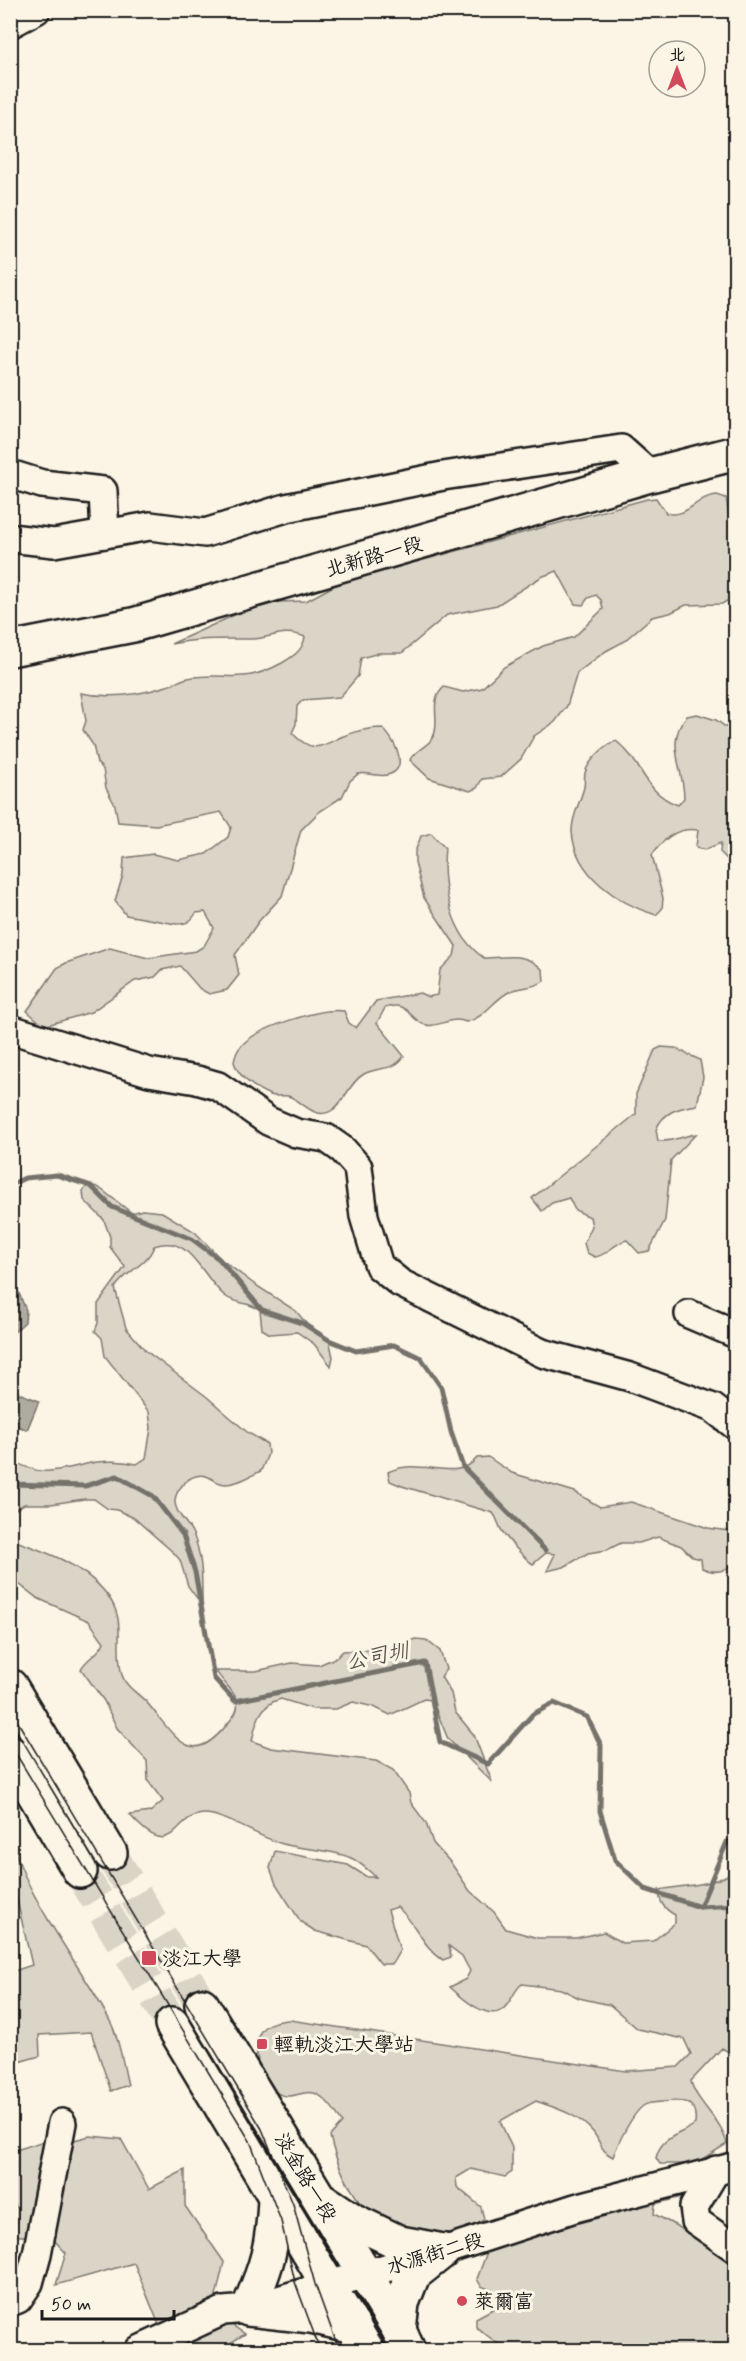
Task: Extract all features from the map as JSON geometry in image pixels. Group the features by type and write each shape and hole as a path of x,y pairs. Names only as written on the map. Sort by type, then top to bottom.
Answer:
{"main road":[{"name":"北新路一段","path":"10,650 145,622 650,475 735,453"},
{"path":"10,1686 110,1853"},
{"path":"10,1753 80,1871"},
{"name":"淡金路一段","path":"202,2005 404,2340"},
{"name":"淡金路一段","path":"172,2024 326,2285 360,2338"},
{"path":"318,2197 354,2221 399,2242 443,2251"},
{"path":"275,2199 274,2240 262,2277 248,2309 311,2316 360,2338"},
{"path":"404,2340 402,2303 413,2275 443,2251"}],"street":[{"path":"10,24 36,10"},
{"path":"10,538 54,543 150,526 205,533 286,508 443,476 621,449 650,475"},
{"path":"10,474 42,484 103,490 105,534"},
{"path":"10,1029 149,1072 218,1086 268,1121 296,1133 326,1138 343,1150 358,1167 364,1216 379,1266 400,1283 542,1353 630,1377 713,1408 735,1426"},
{"path":"689,1314 735,1334"},
{"path":"10,2302 18,2299 29,2283 37,2254 62,2123"},
{"path":"726,2168 694,2207 696,2222 735,2249"},
{"name":"水源街二段","path":"139,2350 223,2312 248,2309 443,2251 575,2208 726,2168"}],"shaded area":[{"path":"717,495 726,498 729,516 735,523 735,596 722,604 686,605 670,613 652,617 623,642 606,651 577,673 567,706 555,722 534,736 521,759 501,777 482,779 477,788 470,791 429,778 410,760 433,737 436,726 437,698 444,687 463,692 482,688 504,667 543,646 574,637 603,609 601,600 596,595 588,598 583,605 575,604 557,571 541,577 497,605 447,615 402,653 379,653 361,658 358,676 340,697 303,700 297,706 296,724 292,733 305,744 321,746 356,732 382,728 391,738 398,753 398,767 387,775 358,774 350,781 342,797 319,812 301,830 282,896 259,921 235,955 239,975 227,990 209,994 200,989 180,966 162,970 155,977 135,981 91,1012 44,1026 27,1011 57,968 66,963 110,948 148,958 196,951 204,946 214,928 205,912 196,913 188,922 176,924 126,915 115,901 123,875 124,858 153,854 178,860 206,854 228,837 231,827 221,812 156,825 118,822 115,805 106,788 103,769 97,763 93,745 83,730 86,721 81,693 103,696 135,694 188,678 245,676 268,670 294,655 302,646 305,637 289,633 257,639 201,640 171,644 239,613 279,602 306,601 339,583 647,499 656,498 666,513 674,514 686,510 703,499"},
{"path":"697,714 716,720 735,734 735,857 728,860 720,852 721,843 704,850 696,847 698,830 684,830 666,839 652,855 663,898 662,909 656,915 614,895 590,874 581,862 575,847 572,832 573,821 584,787 587,768 598,754 616,741 625,749 657,793 678,805 684,798 677,756 677,736 687,716"},
{"path":"431,833 445,848 447,893 463,937 484,958 516,957 530,960 543,970 544,981 509,992 484,1013 466,1022 454,1020 428,1025 418,1021 398,1006 385,1008 377,1023 404,1056 396,1064 359,1077 338,1105 327,1113 315,1112 294,1098 270,1095 253,1086 239,1073 234,1062 240,1047 261,1032 290,1020 320,1012 334,1011 344,1011 349,1023 356,1028 376,1001 420,993 428,997 437,995 440,970 454,956 456,946 424,898 415,862 415,852 421,836"},
{"path":"661,1047 675,1048 700,1060 703,1077 697,1105 672,1111 663,1118 656,1130 658,1141 668,1141 696,1134 671,1160 665,1220 649,1251 639,1253 627,1240 595,1257 587,1253 584,1243 592,1226 590,1217 575,1210 569,1198 552,1203 542,1211 532,1198 636,1114 636,1094 655,1050"},
{"path":"88,1185 98,1187 132,1213 142,1210 162,1212 195,1232 222,1260 296,1311 310,1328 329,1339 333,1357 331,1366 314,1344 297,1332 270,1334 262,1329 260,1310 225,1296 194,1259 177,1246 167,1244 154,1246 146,1259 124,1277 115,1288 126,1328 146,1351 207,1397 247,1432 267,1444 268,1454 261,1471 230,1484 200,1475 196,1476 189,1479 177,1492 175,1504 192,1532 198,1550 202,1605 188,1586 180,1560 134,1518 117,1510 108,1509 94,1499 51,1504 24,1504 11,1512 11,1459 32,1469 50,1471 102,1461 137,1464 146,1458 151,1428 149,1412 105,1356 102,1338 95,1331 98,1323 98,1304 125,1267 110,1247 110,1237 104,1220 84,1200 83,1191"},
{"path":"16,1286 26,1310 25,1322 11,1335 11,1288"},
{"path":"11,1390 39,1401 27,1430 11,1423"},
{"path":"488,1457 512,1473 575,1492 600,1507 631,1502 708,1528 735,1532 735,1562 720,1571 707,1570 702,1568 701,1559 693,1557 681,1546 658,1537 639,1543 621,1543 607,1550 588,1553 564,1567 547,1571 555,1554 546,1553 533,1564 504,1535 493,1513 402,1486 390,1481 388,1472 413,1467 459,1469 477,1458"},
{"path":"10,1539 74,1566 96,1582 105,1592 117,1613 120,1663 124,1680 149,1705 169,1730 187,1745 197,1747 207,1743 219,1734 237,1710 236,1698 216,1671 256,1671 292,1663 319,1665 337,1657 343,1651 391,1649 415,1639 426,1640 440,1651 446,1669 441,1677 451,1693 455,1712 474,1735 492,1782 448,1739 432,1700 424,1699 390,1715 374,1707 353,1702 336,1709 313,1709 281,1699 274,1701 264,1709 257,1721 252,1741 271,1748 376,1761 393,1770 409,1793 411,1803 426,1823 433,1843 451,1863 470,1891 494,1912 506,1929 538,1938 576,1938 604,1932 622,1943 653,1941 675,1923 675,1915 663,1905 659,1890 717,1880 735,1871 735,2056 722,2048 691,2081 697,2096 719,2126 727,2144 694,2164 660,2164 656,2158 662,2145 671,2137 695,2124 695,2116 694,2109 687,2102 652,2103 643,2106 634,2115 613,2157 606,2152 593,2132 581,2121 566,2112 536,2101 500,2121 512,2148 512,2172 505,2177 471,2169 456,2178 457,2187 481,2207 484,2219 456,2243 374,2225 337,2161 330,2136 342,2123 334,2110 318,2095 310,2092 290,2096 278,2094 265,2080 260,2070 257,2049 261,2031 267,2026 274,2022 290,2020 626,2071 678,2067 691,2054 684,2039 638,2029 610,2005 579,1998 561,1989 522,1984 502,2010 496,2013 482,2010 467,2002 450,1987 466,1979 470,1971 462,1956 449,1946 451,1957 443,1960 436,1955 397,1907 388,1910 400,1950 392,1964 381,1964 366,1945 315,1931 301,1922 276,1884 270,1868 275,1851 348,1865 367,1877 376,1877 351,1858 283,1844 214,1815 195,1816 165,1837 156,1837 145,1830 130,1815 150,1812 163,1801 148,1781 147,1761 117,1728 104,1701 81,1669 104,1642 89,1621 37,1598 15,1581 11,1581"},
{"path":"11,1832 16,1855 26,1879 111,2023 119,2045 128,2085 111,2091 91,2032 39,2035 40,2056 22,2061 11,2073 11,1972 32,1965 11,1883"},
{"path":"90,2136 121,2139 149,2189 185,2170 185,2206 224,2262 214,2305 223,2319 245,2334 219,2350 159,2350 159,2325 134,2263 56,2285 66,2253 53,2239 11,2235 11,2210 16,2207 11,2197 10,2152 53,2138 70,2141"},
{"path":"682,2187 682,2197 655,2204 654,2214 684,2230 735,2264 735,2350 506,2350 476,2327 476,2318 504,2303 504,2295 481,2286 477,2279 488,2249"}],"waterway":[{"path":"10,1185 25,1178 57,1175 91,1186 112,1207 192,1239 219,1259 262,1310 302,1323 329,1340 356,1351 394,1345 421,1358 441,1387 451,1432 463,1467 545,1550"},
{"name":"公司圳","path":"10,1484 85,1486 117,1476 153,1496 183,1535 195,1572 214,1678 235,1701 425,1663 440,1742 488,1764 533,1714 554,1703 587,1717 601,1745 600,1811 615,1860 645,1889 700,1907 727,1842 736,1840"},
{"path":"700,1907 736,1905"}],"tunnel":[{"path":"110,1853 202,2005"},
{"path":"80,1871 172,2024"}],"tram line":[{"path":"10,1709 262,2129 293,2204 315,2284 339,2350"},
{"path":"10,1744 250,2141 281,2221 295,2282 320,2350"}],"place":[{"name":"淡江大學","path":"149,1958"},
{"name":"輕軌淡江大學站","path":"262,2044"},
{"name":"萊爾富","path":"462,2301"}]}
